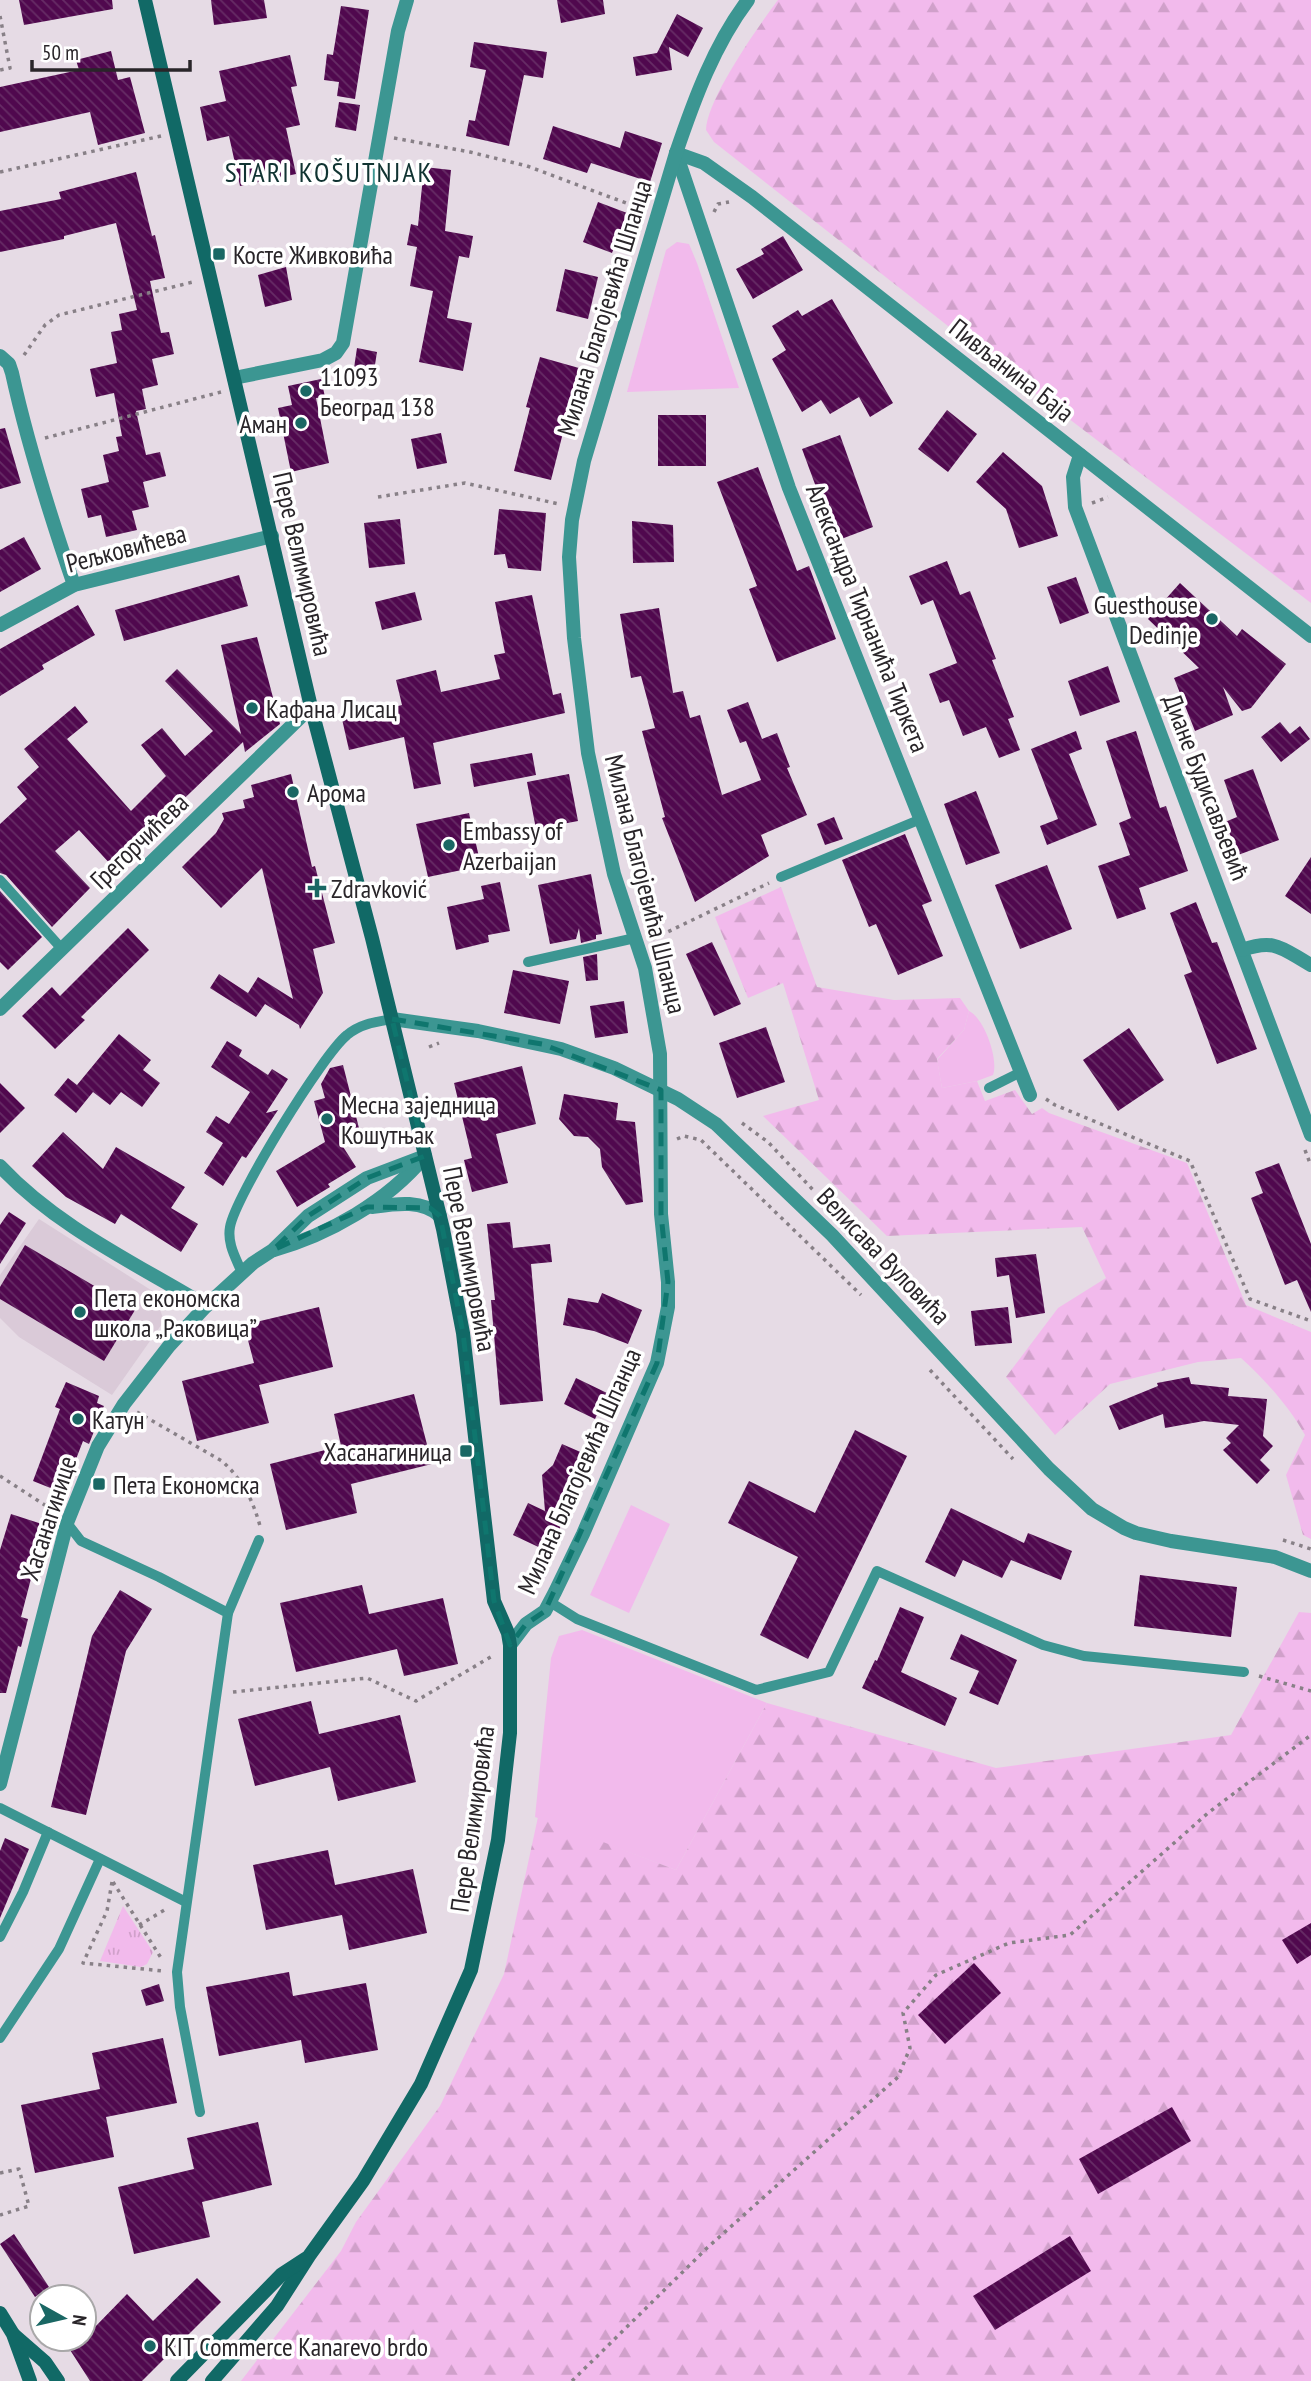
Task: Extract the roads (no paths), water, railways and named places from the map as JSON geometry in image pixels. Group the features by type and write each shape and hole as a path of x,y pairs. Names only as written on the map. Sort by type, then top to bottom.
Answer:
{"main road":[{"name":"Пере Велимировића","path":"145,0 311,707 440,1216 463,1332 494,1601 508,1633 512,1685 508,1766 496,1852 471,1970 438,2048 415,2094 357,2191 276,2306 212,2381"},
{"name":"Пере Велимировића","path":"177,2381 282,2274 309,2256"},
{"path":"0,2314 13,2334 30,2381"},
{"path":"13,2334 46,2362 58,2381"}],"street":[{"path":"235,383 323,360 341,348 348,325 397,31 407,0"},
{"name":"Милана Благојевића Шпанца","path":"510,1645 526,1624 542,1614 550,1602 583,1534 657,1363 664,1334 668,1282 661,1214 660,1054 645,968 604,834 586,740 570,600 569,557 584,461 676,153 720,43 748,0"},
{"name":"Пивљанина Баја","path":"676,153 704,163 752,197 1311,636"},
{"name":"Александра Тирнанића Тиркета","path":"676,153 789,488 1030,1095"},
{"path":"0,356 9,364 12,373 27,442 74,585"},
{"name":"Диане Будисављевић","path":"1080,455 1073,477 1075,507 1311,1135"},
{"name":"Рељковићева","path":"0,625 74,585 272,536"},
{"name":"Грегорчићева","path":"0,1009 311,707"},
{"path":"1242,950 1259,944 1275,944 1311,965"},
{"name":"Велисава Вуловића","path":"392,1019 445,1025 542,1044 604,1064 697,1110 716,1124 806,1210 881,1286 1049,1469 1092,1508 1136,1533 1275,1557 1311,1571"},
{"name":"Хасанагинице","path":"273,1250 294,1244 367,1207 400,1183 425,1156"},
{"name":"Хасанагинице","path":"0,1784 67,1522 92,1460 112,1423 146,1373 206,1306 242,1273 273,1250 308,1216 367,1178 425,1156"},
{"path":"0,1166 48,1210 206,1306"},
{"name":"Хасанагинице","path":"367,1207 420,1205 430,1208 440,1216"}],"lane":[{"path":"781,877 921,820"},
{"path":"0,880 62,949"},
{"path":"528,962 637,942"},
{"path":"242,1273 231,1247 229,1229 232,1215 251,1179 334,1047 357,1028 392,1019"},
{"path":"989,1088 1021,1072"},
{"path":"67,1522 81,1541 159,1577 228,1614"},
{"path":"200,2112 177,1983 185,1901 228,1614 258,1540"},
{"path":"550,1602 577,1619 756,1690 829,1672 877,1571 1043,1645 1084,1656 1244,1672"},
{"path":"0,1808 185,1901"},
{"path":"0,1937 23,1892 48,1832"},
{"path":"0,2038 59,1949 100,1858"}],"place":[{"name":"Косте Живковића","path":"219,254"},
{"name":"11093 Београд 138","path":"306,391"},
{"name":"Аман","path":"301,423"},
{"name":"Guesthouse Dedinje","path":"1212,619"},
{"name":"Кафана Лисац","path":"252,708"},
{"name":"Арома","path":"293,792"},
{"name":"Embassy of Azerbaijan","path":"449,845"},
{"name":"Zdravković","path":"317,888"},
{"name":"Месна заједница Кошутњак","path":"327,1119"},
{"name":"Пета економска школа „Раковица”","path":"80,1312"},
{"name":"Катун","path":"78,1419"},
{"name":"Хасанагиница","path":"466,1451"},
{"name":"Пета Економска","path":"99,1484"},
{"name":"KIT Commerce Kanarevo brdo","path":"150,2346"}],"district":[{"name":"STARI KOŠUTNJAK","path":"329,171"}]}
